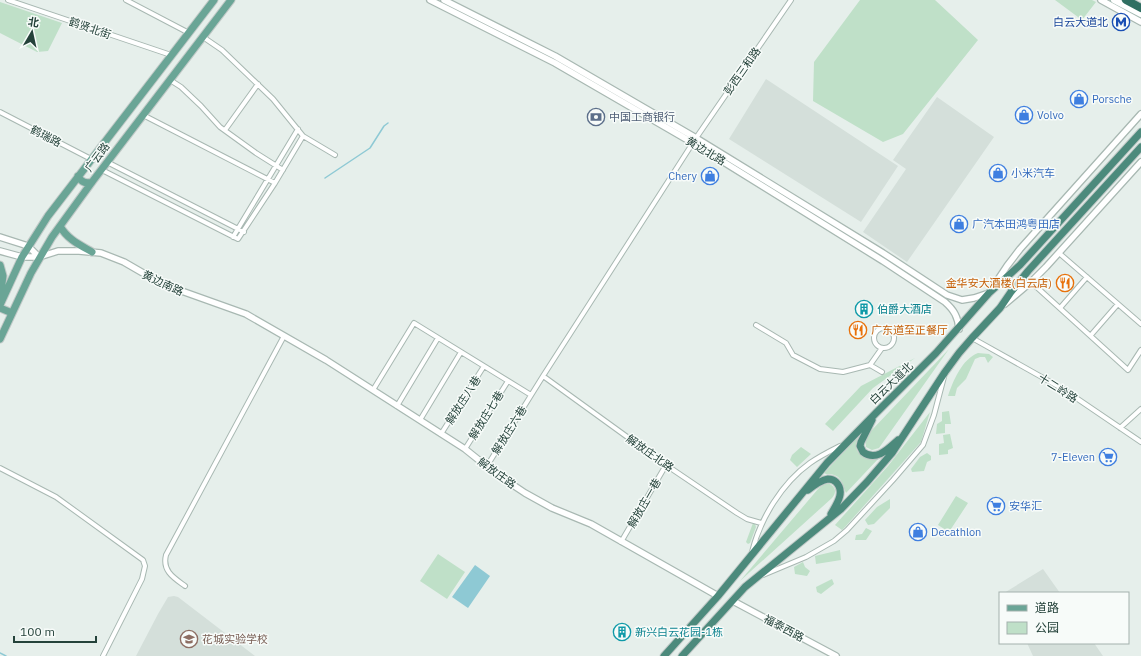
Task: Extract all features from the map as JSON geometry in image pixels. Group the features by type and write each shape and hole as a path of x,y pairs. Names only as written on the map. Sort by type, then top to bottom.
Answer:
{"highway":[{"path":"1128,1 1141,8"},
{"name":"白云大道北","path":"664,656 751,558 827,463 921,369 959,329 989,293 1020,265 1141,132"},
{"path":"682,656 754,579 851,500 873,476 908,430 945,372 972,338 1000,308 1028,271 1141,147"},
{"path":"875,414 860,446 866,455 871,456 880,454 890,448 908,430"},
{"path":"800,495 824,480 828,479 836,482 840,488 840,496 828,519"}],"main road":[{"name":"广云路","path":"0,305 28,246 52,211 214,0"},
{"name":"广云路","path":"0,339 39,257 60,226 231,0"},
{"path":"1114,0 1141,14"},
{"path":"78,176 83,182 92,182"},
{"path":"60,226 70,239 92,252"},
{"path":"0,265 3,276 0,299"},
{"path":"0,308 12,313"}],"street":[{"name":"鹤贤北街","path":"8,0 172,56"},
{"path":"126,0 189,33"},
{"name":"黄边北路","path":"430,0 555,63 694,140 932,293 955,312 959,322 959,329"},
{"name":"黄边北路","path":"444,0 555,56 883,253 947,295 962,300 989,293"},
{"name":"彭西三和路","path":"543,376 694,140 791,0"},
{"path":"1101,0 1141,22"},
{"path":"1128,1 1141,4"},
{"path":"203,37 222,50 258,84 273,99 303,136 335,155"},
{"path":"170,80 191,97 225,130 256,153 283,170"},
{"path":"225,130 258,84"},
{"name":"鹤瑞路","path":"0,112 91,159"},
{"path":"989,293 1004,269 1020,248 1141,114"},
{"path":"143,115 275,183"},
{"path":"233,237 298,129"},
{"path":"102,170 238,239 275,183 303,136"},
{"path":"107,162 244,232"},
{"path":"1000,308 1031,282 1141,162"},
{"path":"0,237 28,246 39,257"},
{"name":"黄边南路","path":"0,251 22,257 39,257 58,251 101,253 124,262 162,284 246,314 284,336"},
{"path":"1059,253 1141,324"},
{"path":"1060,308 1087,277"},
{"path":"1031,282 1128,370 1141,350"},
{"path":"1091,335 1118,304"},
{"path":"373,390 414,323 531,395"},
{"path":"756,325 786,343 793,355 820,369 843,372 870,364 882,348"},
{"path":"887,328 892,333 894,339 888,348 882,348 874,342 874,336 877,330 887,328"},
{"path":"185,586 168,571 165,565 166,555 284,336"},
{"name":"解放庄路","path":"284,336 320,356 465,449 513,485 539,501 591,524 718,596"},
{"path":"397,406 438,338"},
{"name":"十二岭路","path":"972,338 1063,390 1141,442"},
{"path":"420,420 462,352"},
{"path":"870,364 882,372"},
{"name":"解放庄八巷","path":"441,434 484,366"},
{"path":"754,579 806,557 834,541 847,530 923,445 934,416 945,372"},
{"name":"解放庄六巷","path":"487,466 543,376"},
{"name":"解放庄北路","path":"543,376 666,465 742,516 752,521 761,523"},
{"name":"解放庄七巷","path":"465,449 508,381"},
{"path":"1120,428 1141,409"},
{"path":"751,558 755,539 761,523 778,497 798,473 815,460 846,443"},
{"name":"解放庄一巷","path":"622,542 666,465"},
{"path":"0,468 56,497 143,560 145,566 142,579 103,656"},
{"name":"福泰西路","path":"733,600 836,656"}],"shaded area":[{"path":"766,79 898,166 861,222 729,139"},
{"path":"937,97 994,137 907,262 863,232 906,169 893,160"},
{"path":"1043,569 1059,592 1006,592"},
{"name":"花城实验学校","path":"168,597 178,597 255,656 136,656"},
{"path":"1027,644 1095,644 1103,656 1033,656"}],"green space":[{"path":"860,0 935,0 978,40 903,134 883,142 813,101 814,62"},
{"path":"1055,0 1092,0 1096,2 1082,20"},
{"path":"0,2 62,23 48,51 37,52 0,33"},
{"path":"949,349 879,448 872,450 866,447 865,438 870,432"},
{"path":"978,353 989,354 993,357 988,363 985,357 975,359 966,379 957,388 955,396 948,396 955,377 963,365 972,356"},
{"path":"915,358 873,388 833,431 825,424 861,386"},
{"path":"949,411 951,424 945,424 945,433 936,434 937,424 942,421 942,412"},
{"path":"930,412 921,442 842,530 835,525 888,466"},
{"path":"950,434 953,448 948,450 948,454 939,455 939,444 944,443 943,435"},
{"path":"857,438 856,448 860,454 879,458 846,493 842,482 838,477 824,473"},
{"path":"801,447 811,454 797,467 790,460 792,455"},
{"path":"927,453 931,456 931,460 927,462 924,471 912,472 911,469 920,457"},
{"path":"828,483 833,486 835,490 835,494 832,498 740,581 818,489"},
{"path":"956,496 968,503 949,532 938,525"},
{"path":"890,499 890,508 874,524 868,525 865,520 877,507"},
{"path":"753,523 756,527 750,543 748,544 746,542"},
{"path":"866,528 872,531 866,540 855,540 856,535 862,534"},
{"path":"840,550 841,560 816,564 815,556"},
{"path":"438,554 465,572 447,599 420,581"},
{"path":"803,562 805,567 810,571 807,576 795,574 794,567"},
{"path":"832,579 834,584 821,594 817,592 816,587"}],"water":[{"path":"475,565 490,576 468,608 452,597"}],"waterway":[{"path":"325,178 370,148 384,126 388,123"},
{"path":"0,653 6,656"}],"place":[{"name":"白云大道北","path":"1121,22"},
{"name":"Porsche","path":"1079,99"},
{"name":"Volvo","path":"1024,115"},
{"name":"中国工商银行","path":"596,117"},
{"name":"小米汽车","path":"998,173"},
{"name":"Chery","path":"710,176"},
{"name":"广汽本田鸿粤田店","path":"959,224"},
{"name":"金华安大酒楼(白云店)","path":"1065,283"},
{"name":"伯爵大酒店","path":"864,309"},
{"name":"广东道至正餐厅","path":"858,330"},
{"name":"7-Eleven","path":"1108,457"},
{"name":"安华汇","path":"996,506"},
{"name":"Decathlon","path":"918,532"},
{"name":"新兴白云花园-1栋","path":"622,632"},
{"name":"花城实验学校","path":"189,639"}]}
